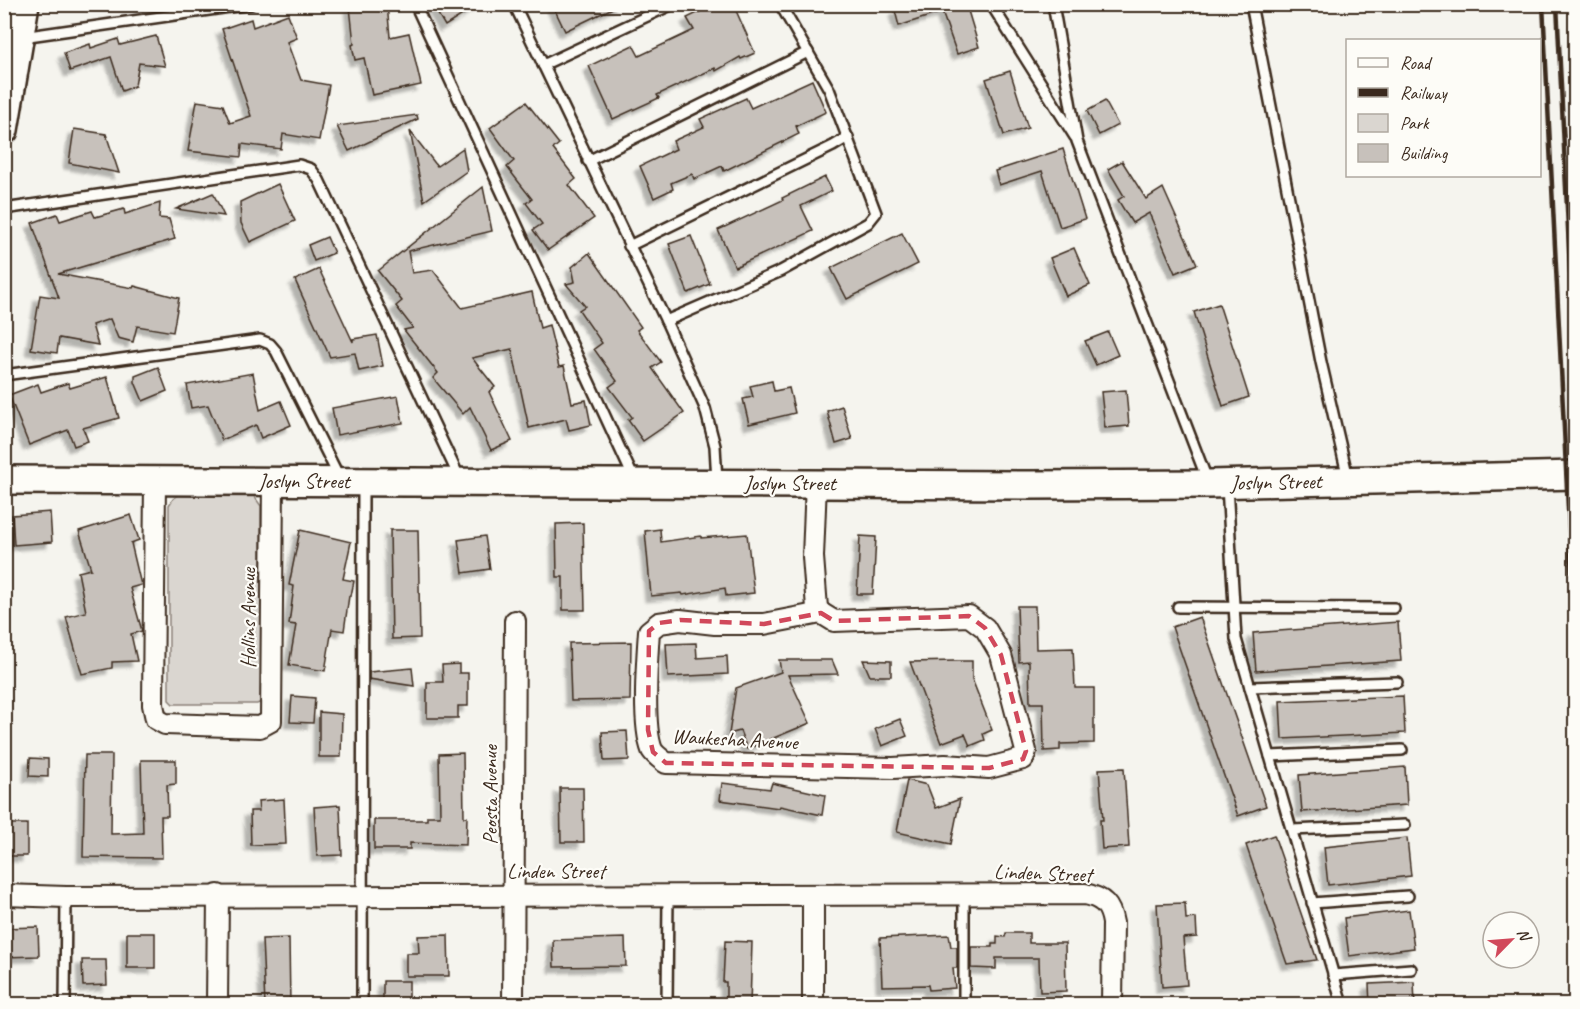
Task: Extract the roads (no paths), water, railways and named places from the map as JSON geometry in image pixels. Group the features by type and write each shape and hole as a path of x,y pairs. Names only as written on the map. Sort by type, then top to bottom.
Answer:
{"street":[{"path":"4,130 25,4"},
{"name":"Joslyn Street","path":"4,480 1218,484 1575,475"},
{"name":"Hollins Avenue","path":"155,481 153,705 156,719 165,724 260,727 271,721 273,481"},
{"path":"816,483 813,556 817,608 821,613"},
{"name":"Waukesha Avenue","path":"821,613 834,621 969,616 985,628 1001,655 1026,751 1023,759 989,768 945,765 893,768 666,763 653,752 648,730 649,631 659,623 680,620 715,624 764,624 821,613"},
{"name":"Peosta Avenue","path":"513,1005 515,621"},
{"name":"Linden Street","path":"4,895 66,897 1085,894 1097,897 1106,903 1111,912 1113,923 1112,1005"},
{"path":"217,1005 218,895"},
{"path":"813,896 813,1005"}],"lane":[{"path":"20,37 251,4"},
{"path":"415,4 635,483"},
{"path":"514,4 666,321 705,408 715,446 717,483"},
{"path":"543,65 673,4"},
{"path":"666,321 781,271 868,223 876,213 829,90 780,4"},
{"path":"991,4 1077,141 1218,484 1236,639 1342,1005"},
{"path":"1053,4 1077,141"},
{"path":"1251,4 1321,362 1348,480"},
{"path":"588,161 808,52"},
{"path":"629,246 848,137"},
{"path":"4,209 299,165 311,169 319,180 462,481"},
{"path":"4,375 260,340 270,344 276,351 352,481 363,1005"},
{"path":"1178,607 1394,608"},
{"path":"1250,687 1397,682"},
{"path":"1270,756 1402,750"},
{"path":"1292,830 1405,825"},
{"path":"667,1005 668,895"},
{"path":"964,895 964,1005"},
{"path":"1312,903 1408,896"},
{"path":"65,1005 66,897"},
{"path":"1334,975 1411,969"}],"railway":[{"path":"1543,4 1576,671"},
{"path":"1557,4 1576,392"}]}
